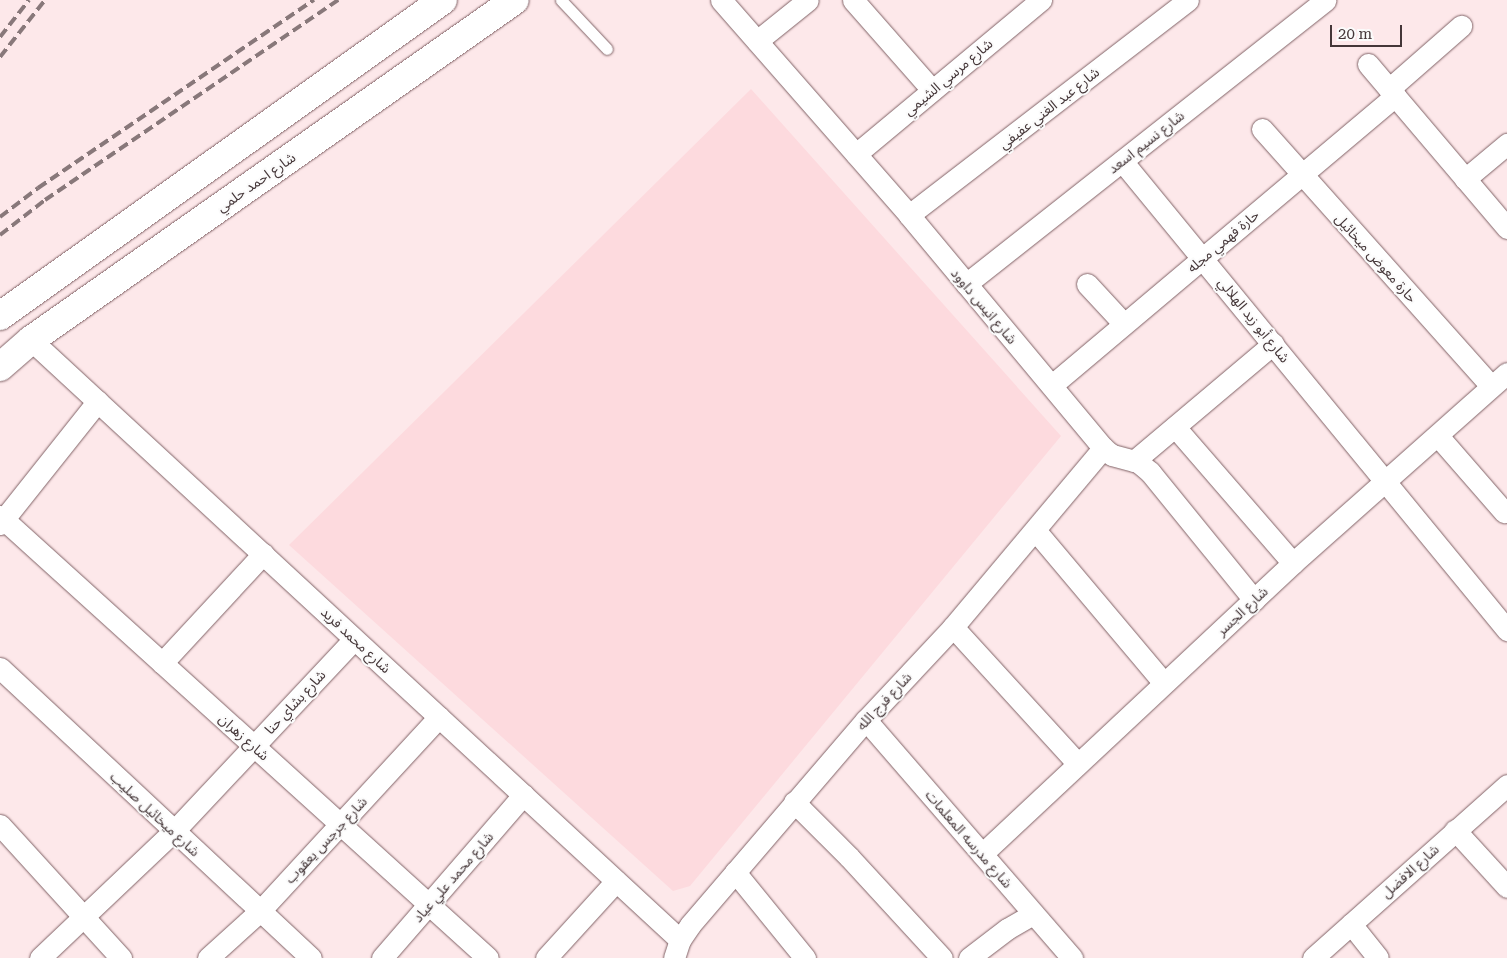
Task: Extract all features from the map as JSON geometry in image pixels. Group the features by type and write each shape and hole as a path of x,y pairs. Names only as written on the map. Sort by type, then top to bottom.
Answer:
{"main road":[{"path":"0,316 443,0"},
{"name":"شارع احمد حلمي","path":"0,367 31,340 515,0"}],"street":[{"name":"شارع انيس داوود","path":"721,0 909,215 1102,448 1112,455 1134,461 1150,472 1254,600"},
{"path":"757,41 808,0"},
{"path":"852,0 932,90"},
{"name":"شارع مرسي الشيمي","path":"856,154 1040,0"},
{"name":"شارع عبد الغني عفيفي","path":"909,215 1188,0"},
{"name":"شارع نسيم اسعد","path":"966,284 1325,0"},
{"name":"حارة فهمي مجله","path":"1052,386 1302,174 1461,26"},
{"path":"1368,64 1507,228"},
{"name":"حارة معوض ميخائيل","path":"1262,129 1491,386"},
{"path":"1465,179 1507,144"},
{"name":"شارع أبو زيد الهلالي","path":"1122,161 1507,630"},
{"path":"1087,284 1124,324"},
{"name":"شارع محمد فريد","path":"31,340 616,881 677,949"},
{"path":"1134,461 1273,344"},
{"name":"شارع الجسر","path":"982,854 1293,563 1507,373"},
{"path":"1,520 98,401"},
{"path":"1175,427 1293,563"},
{"path":"1438,436 1504,512"},
{"name":"شارع فرج الله","path":"677,949 735,872 794,802 866,720 953,627 1102,448"},
{"name":"شارع زهران","path":"1,520 162,662 488,958"},
{"path":"1035,530 1164,683"},
{"path":"162,662 262,554"},
{"path":"953,627 1078,764"},
{"name":"شارع بشاي حنا","path":"40,958 174,831 354,639"},
{"name":"شارع ميخائيل صليب","path":"0,668 311,958"},
{"name":"شارع جرجس يعقوب","path":"208,958 260,911 439,718"},
{"name":"شارع مدرسه المعلمات","path":"866,720 1072,958"},
{"name":"شارع الافضل","path":"1314,958 1507,785"},
{"name":"شارع محمد علي عياد","path":"382,958 523,795"},
{"path":"794,802 942,958"},
{"path":"0,825 121,958"},
{"path":"1455,830 1507,887"},
{"path":"735,872 805,958"},
{"path":"546,958 616,881"},
{"path":"969,958 1007,929 1033,914"},
{"path":"1351,924 1378,958"}],"lane":[{"path":"560,0 607,50"}],"shaded area":[{"path":"751,89 1061,436 690,886 673,891 289,545"}],"railway":[{"path":"0,37 29,0"},
{"path":"0,57 45,0"},
{"path":"0,217 38,188 314,0"},
{"path":"0,235 45,200 338,0"}]}
